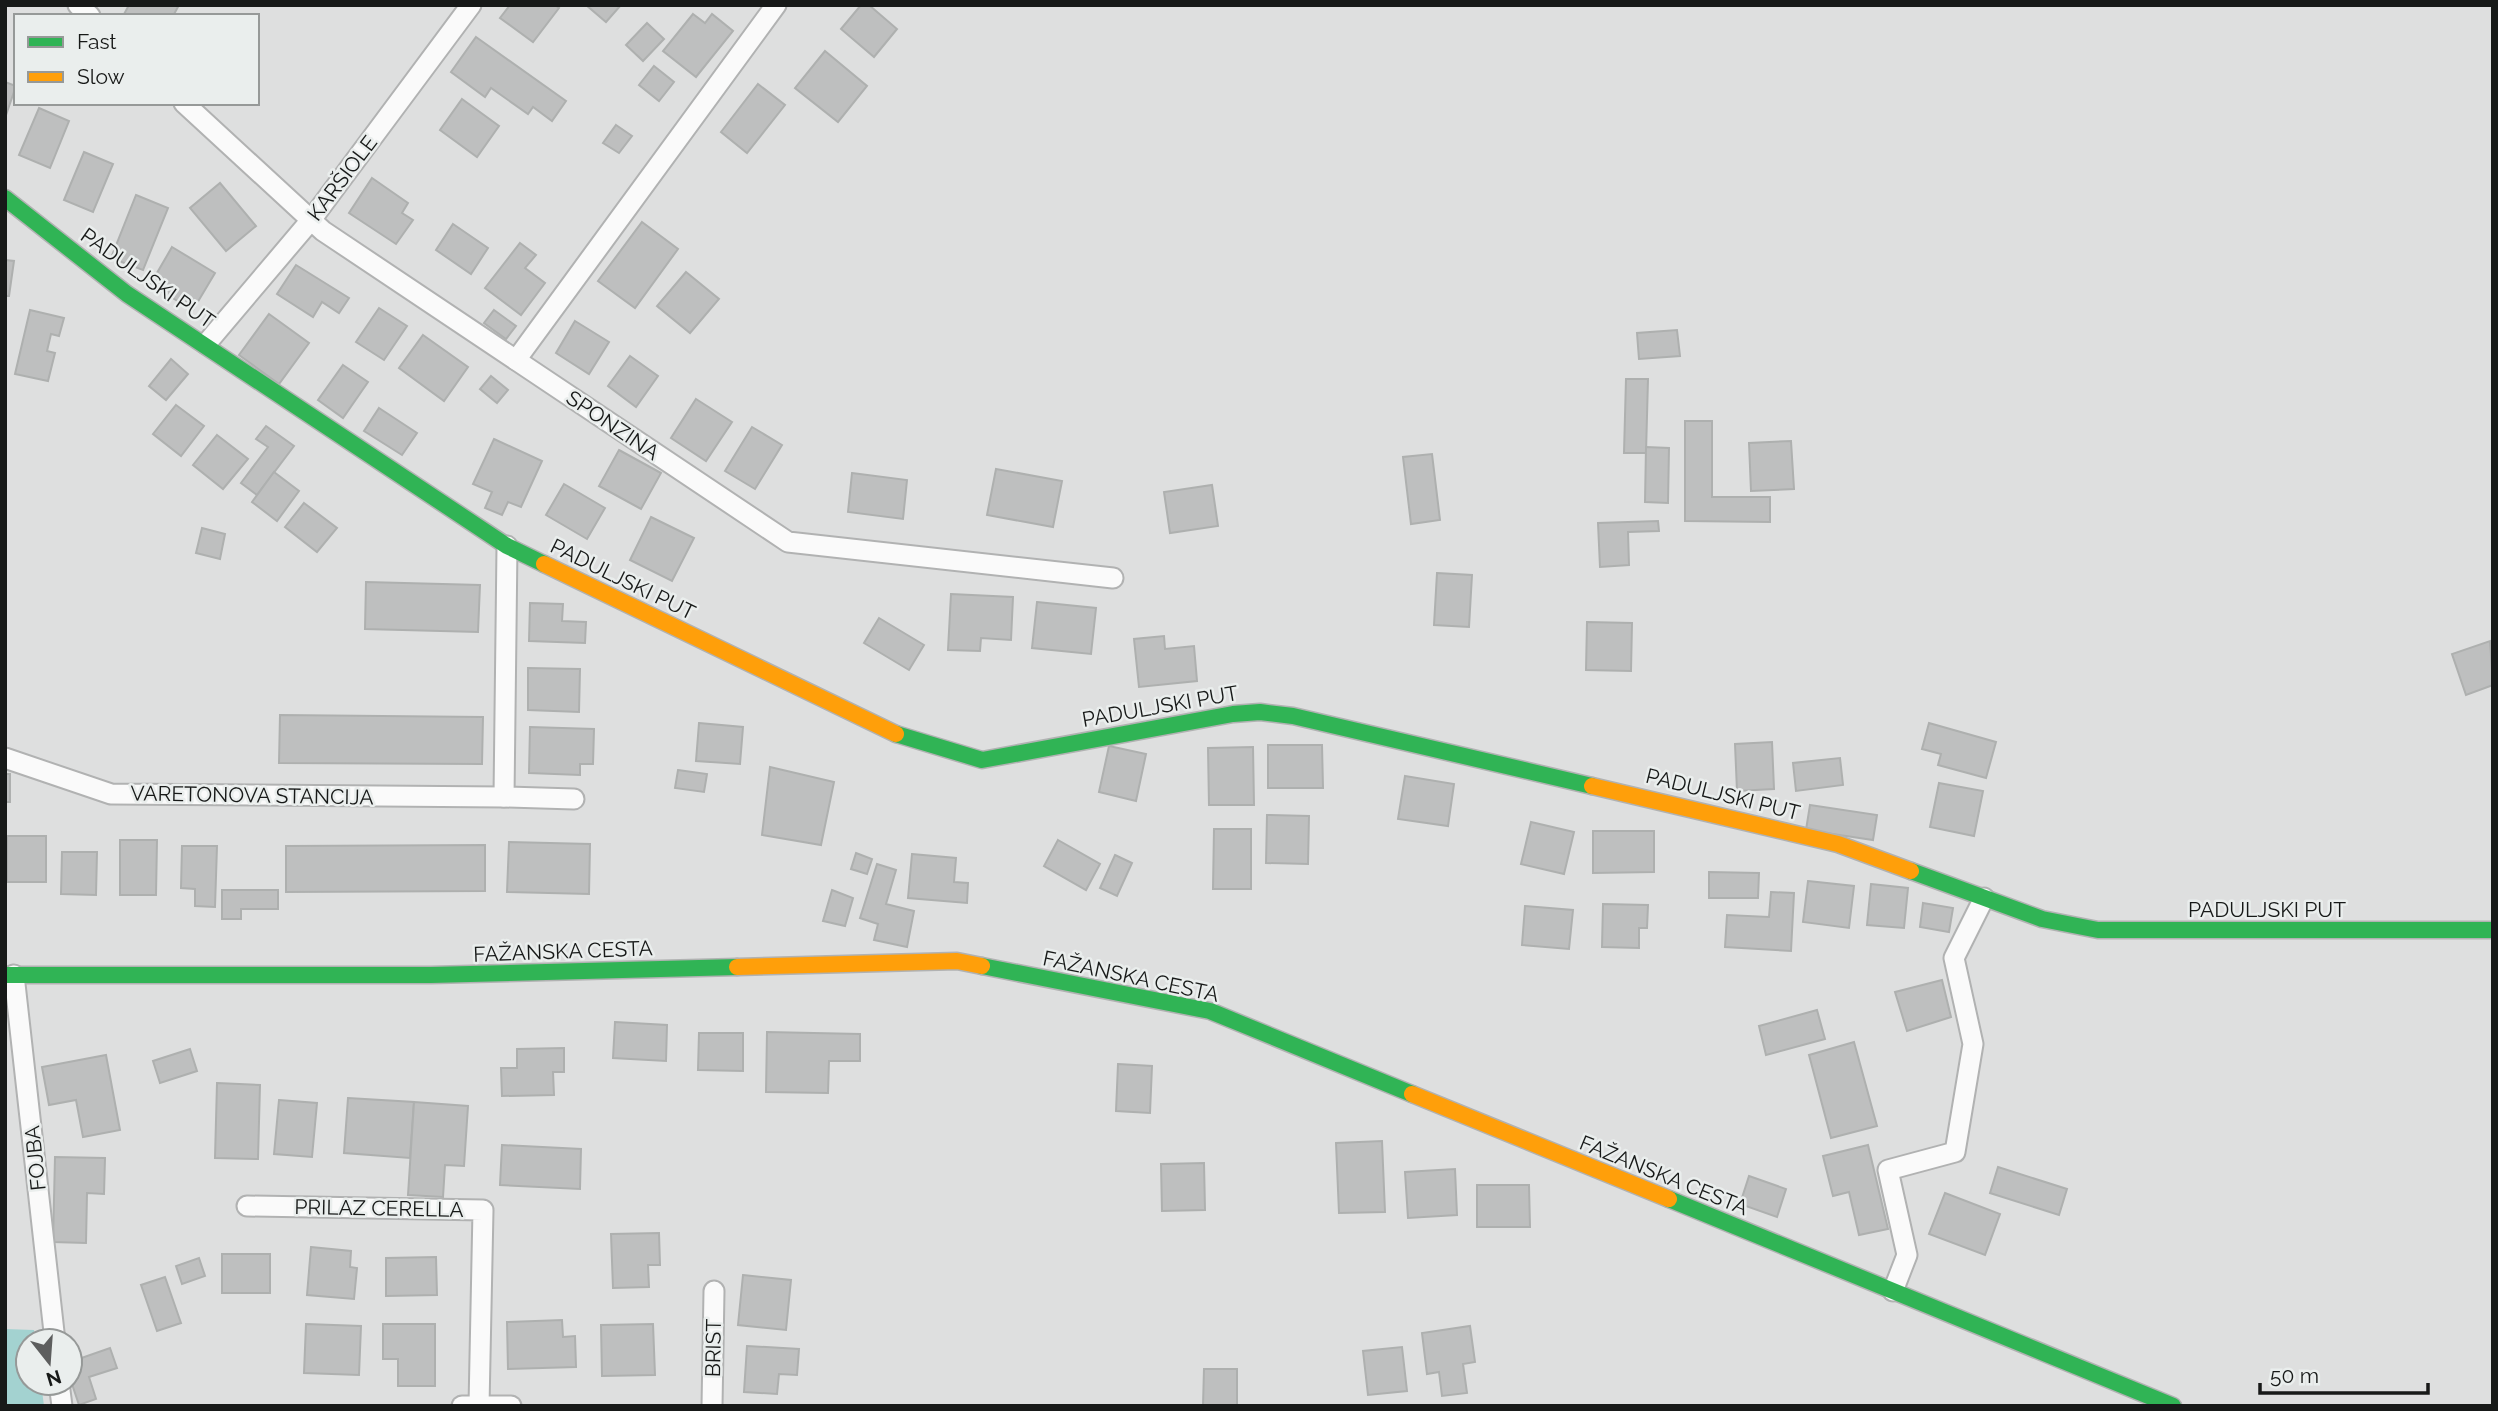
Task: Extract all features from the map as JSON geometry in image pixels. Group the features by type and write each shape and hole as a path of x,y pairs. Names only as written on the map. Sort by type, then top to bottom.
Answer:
{"street":[{"name":"KARŠIOLE","path":"206,344 311,220 471,5"},
{"path":"516,360 776,5"},
{"name":"SPONZINA","path":"186,105 323,231 788,542 1113,578"},
{"name":"PADULJSKI PUT","path":"5,198 128,294 506,546 904,738 945,752 982,760 1233,714 1260,712 1293,716 1838,844 2042,919 2098,930 2493,930"},
{"path":"504,797 506,546"},
{"name":"VARETONOVA STANCIJA","path":"5,758 111,794 574,799"},
{"path":"1893,1291 1908,1255 1888,1170 1955,1152 1973,1044 1954,958 1983,898"},
{"name":"FAŽANSKA CESTA","path":"10,975 431,975 957,961 1210,1012 2172,1406"},
{"name":"FOJBA","path":"10,975 53,1327"},
{"name":"PRILAZ CERELLA","path":"247,1206 483,1210 480,1406"},
{"name":"BRIST","path":"712,1406 714,1291"},
{"path":"462,1406 511,1406"}],"shaded area":[{"path":"5,1329 14,1329 14,1397 43,1397 44,1406 5,1406"}],"building":[{"path":"129,5 179,5 174,14 124,14"},
{"path":"510,5 555,5 559,8 533,42 500,18"},
{"path":"586,5 621,5 606,22"},
{"path":"861,5 869,5 897,29 874,57 841,29"},
{"path":"693,14 705,23 712,14 733,31 696,77 663,51"},
{"path":"647,23 664,39 643,61 626,45"},
{"path":"476,37 566,101 552,121 533,107 528,114 491,88 485,97 451,72"},
{"path":"825,51 867,86 838,122 795,88"},
{"path":"654,66 674,82 659,101 639,85"},
{"path":"5,82 14,85 14,92 5,118"},
{"path":"758,84 785,105 747,153 721,132"},
{"path":"462,99 499,126 477,157 440,130"},
{"path":"39,108 69,121 50,168 19,155"},
{"path":"616,125 632,136 619,153 603,143"},
{"path":"84,152 113,164 93,212 64,200"},
{"path":"372,178 408,203 402,213 413,220 396,244 349,213"},
{"path":"220,183 256,226 226,251 190,208"},
{"path":"136,195 168,208 143,270 111,258"},
{"path":"642,222 678,249 635,308 598,281"},
{"path":"453,224 488,248 471,274 436,250"},
{"path":"520,243 536,255 525,268 545,283 521,315 485,288"},
{"path":"172,247 215,273 193,310 150,285"},
{"path":"5,260 14,261 9,296 5,296"},
{"path":"296,265 349,298 339,313 322,302 313,317 277,294"},
{"path":"686,272 719,299 690,333 657,306"},
{"path":"379,308 407,326 384,360 356,342"},
{"path":"30,310 64,318 59,336 51,334 47,351 55,353 48,381 15,374"},
{"path":"494,310 516,326 506,339 484,323"},
{"path":"269,314 309,343 279,384 239,355"},
{"path":"575,321 609,342 589,374 556,353"},
{"path":"1677,330 1680,356 1639,359 1637,333"},
{"path":"423,335 468,367 444,401 399,368"},
{"path":"630,356 658,376 636,407 608,386"},
{"path":"171,359 188,374 166,400 149,386"},
{"path":"343,365 368,382 343,418 318,400"},
{"path":"491,376 508,390 497,403 480,389"},
{"path":"1626,379 1648,379 1646,453 1624,453"},
{"path":"696,399 732,422 706,461 671,438"},
{"path":"176,405 204,426 181,456 153,434"},
{"path":"379,408 417,433 402,455 364,431"},
{"path":"1685,421 1712,421 1712,497 1770,497 1770,522 1685,521"},
{"path":"266,426 294,446 257,495 241,483 268,447 256,439"},
{"path":"752,427 782,445 755,489 725,471"},
{"path":"217,435 248,459 223,489 193,465"},
{"path":"494,439 542,461 521,507 508,502 502,515 485,508 492,492 473,484"},
{"path":"1791,441 1794,489 1751,491 1749,443"},
{"path":"1646,447 1669,448 1668,503 1645,502"},
{"path":"619,450 661,473 641,509 599,486"},
{"path":"1432,454 1440,520 1411,524 1403,457"},
{"path":"996,469 1062,481 1053,527 987,515"},
{"path":"274,472 299,491 277,521 252,502"},
{"path":"852,473 907,480 903,519 848,512"},
{"path":"564,484 605,508 587,539 546,515"},
{"path":"1212,485 1218,526 1170,533 1164,492"},
{"path":"304,503 337,528 317,552 285,527"},
{"path":"651,517 694,538 672,581 630,560"},
{"path":"1658,521 1659,531 1628,532 1629,565 1600,567 1598,523"},
{"path":"202,528 225,534 220,559 196,553"},
{"path":"1437,573 1472,575 1469,627 1434,625"},
{"path":"366,582 480,585 478,632 365,629"},
{"path":"951,594 1013,597 1011,640 981,638 980,651 948,650"},
{"path":"1037,602 1096,608 1091,654 1032,648"},
{"path":"530,603 563,604 562,621 586,622 585,643 529,641"},
{"path":"879,618 924,645 909,670 864,643"},
{"path":"1587,622 1632,623 1631,671 1586,670"},
{"path":"1164,636 1165,649 1194,646 1197,681 1139,687 1134,639"},
{"path":"2490,641 2493,685 2466,695 2452,654"},
{"path":"528,668 580,669 579,712 528,710"},
{"path":"280,715 483,717 482,764 279,763"},
{"path":"699,723 743,727 740,764 696,761"},
{"path":"1929,723 1996,742 1986,778 1938,765 1941,754 1922,749"},
{"path":"530,727 594,729 593,764 580,764 580,775 529,773"},
{"path":"1772,742 1774,789 1737,791 1735,744"},
{"path":"1268,745 1322,745 1323,788 1268,788"},
{"path":"1109,746 1146,754 1136,801 1099,792"},
{"path":"1253,747 1254,805 1209,805 1208,748"},
{"path":"1840,758 1843,785 1796,791 1793,763"},
{"path":"770,767 834,782 821,845 762,835"},
{"path":"678,770 707,774 704,792 675,788"},
{"path":"5,774 10,774 10,802 5,802"},
{"path":"1405,776 1454,784 1448,826 1398,819"},
{"path":"1939,783 1983,791 1974,836 1930,827"},
{"path":"1810,805 1877,815 1873,840 1806,830"},
{"path":"1267,815 1309,816 1308,864 1266,863"},
{"path":"1531,822 1574,832 1564,874 1521,864"},
{"path":"1214,829 1251,829 1251,889 1213,889"},
{"path":"1593,831 1654,831 1654,872 1593,873"},
{"path":"7,836 46,836 46,882 7,882"},
{"path":"120,840 157,840 156,895 120,895"},
{"path":"1058,840 1100,864 1086,890 1044,866"},
{"path":"509,842 590,844 589,894 507,892"},
{"path":"485,845 485,891 286,892 286,846"},
{"path":"182,846 217,846 215,907 195,906 195,889 181,888"},
{"path":"62,852 97,852 96,895 61,894"},
{"path":"856,853 872,859 867,874 851,869"},
{"path":"912,854 956,858 954,882 968,883 967,903 908,898"},
{"path":"1115,855 1132,863 1117,896 1100,888"},
{"path":"877,864 896,870 886,904 914,911 907,947 874,940 878,924 860,918"},
{"path":"1709,872 1759,873 1758,898 1709,898"},
{"path":"1808,881 1854,886 1849,928 1803,922"},
{"path":"1871,884 1908,888 1904,928 1867,925"},
{"path":"222,890 278,890 278,909 241,909 241,919 222,919"},
{"path":"832,890 853,898 845,926 823,921"},
{"path":"1771,892 1794,893 1791,951 1725,947 1727,915 1769,917"},
{"path":"1923,903 1953,908 1949,932 1920,927"},
{"path":"1603,904 1648,905 1647,928 1639,928 1639,948 1602,947"},
{"path":"1525,906 1573,910 1569,949 1522,945"},
{"path":"1942,980 1951,1017 1907,1031 1895,992"},
{"path":"1817,1010 1825,1039 1766,1055 1759,1026"},
{"path":"615,1022 667,1025 666,1061 613,1058"},
{"path":"767,1032 860,1034 860,1061 829,1061 828,1093 766,1092"},
{"path":"699,1033 743,1033 743,1071 698,1070"},
{"path":"1854,1042 1877,1126 1831,1138 1809,1055"},
{"path":"564,1048 564,1072 553,1072 554,1095 502,1096 501,1068 517,1068 517,1049"},
{"path":"190,1049 197,1071 160,1083 153,1061"},
{"path":"106,1055 120,1130 83,1137 76,1100 49,1105 42,1067"},
{"path":"1118,1064 1152,1066 1150,1113 1116,1111"},
{"path":"217,1083 260,1085 258,1159 215,1158"},
{"path":"348,1098 414,1102 410,1158 344,1153"},
{"path":"279,1100 317,1103 312,1157 274,1154"},
{"path":"414,1102 468,1106 464,1166 445,1165 443,1197 408,1195"},
{"path":"1382,1141 1385,1212 1339,1213 1336,1143"},
{"path":"502,1145 581,1149 580,1189 500,1185"},
{"path":"1868,1145 1888,1229 1859,1235 1849,1192 1833,1196 1823,1156"},
{"path":"55,1157 105,1158 104,1194 87,1193 86,1243 53,1242"},
{"path":"1204,1163 1205,1210 1162,1211 1161,1164"},
{"path":"1998,1167 2067,1189 2059,1215 1990,1193"},
{"path":"1455,1169 1457,1215 1408,1218 1405,1172"},
{"path":"1749,1176 1786,1189 1777,1217 1740,1204"},
{"path":"1477,1185 1529,1185 1530,1227 1477,1227"},
{"path":"1945,1193 2000,1214 1985,1255 1929,1234"},
{"path":"659,1233 660,1265 648,1265 649,1287 613,1288 611,1234"},
{"path":"311,1247 351,1251 350,1267 357,1268 354,1299 307,1295"},
{"path":"222,1254 270,1254 270,1293 222,1293"},
{"path":"436,1257 437,1295 386,1296 386,1258"},
{"path":"199,1258 205,1276 182,1284 176,1266"},
{"path":"743,1275 791,1280 786,1330 738,1325"},
{"path":"165,1277 181,1323 157,1331 141,1285"},
{"path":"562,1320 563,1337 575,1336 576,1367 508,1369 507,1322"},
{"path":"306,1324 361,1326 359,1375 304,1373"},
{"path":"383,1324 435,1324 435,1386 398,1386 398,1359 383,1359"},
{"path":"653,1324 655,1375 602,1376 601,1325"},
{"path":"1470,1326 1475,1362 1463,1364 1467,1393 1442,1396 1439,1372 1427,1374 1422,1333"},
{"path":"747,1346 799,1349 797,1375 779,1374 777,1394 744,1392"},
{"path":"1402,1347 1407,1391 1368,1395 1363,1351"},
{"path":"110,1348 117,1368 89,1377 96,1399 79,1405 76,1397 84,1397 84,1357"},
{"path":"1204,1369 1237,1369 1237,1406 1203,1406"}],"traffic: fast":[{"path":"5,198 127,294 507,546 544,564"},
{"path":"896,734 982,760 1233,714 1260,712 1293,716 1592,786"},
{"path":"1911,871 2042,919 2098,930 2493,930"},
{"path":"982,966 1210,1011 1412,1094"},
{"path":"5,975 431,975 737,967"},
{"path":"1669,1199 2173,1406"}],"traffic: slow":[{"path":"544,564 896,734"},
{"path":"1592,786 1838,844 1911,871"},
{"path":"737,967 957,961 982,966"},
{"path":"1412,1094 1669,1199"}]}
